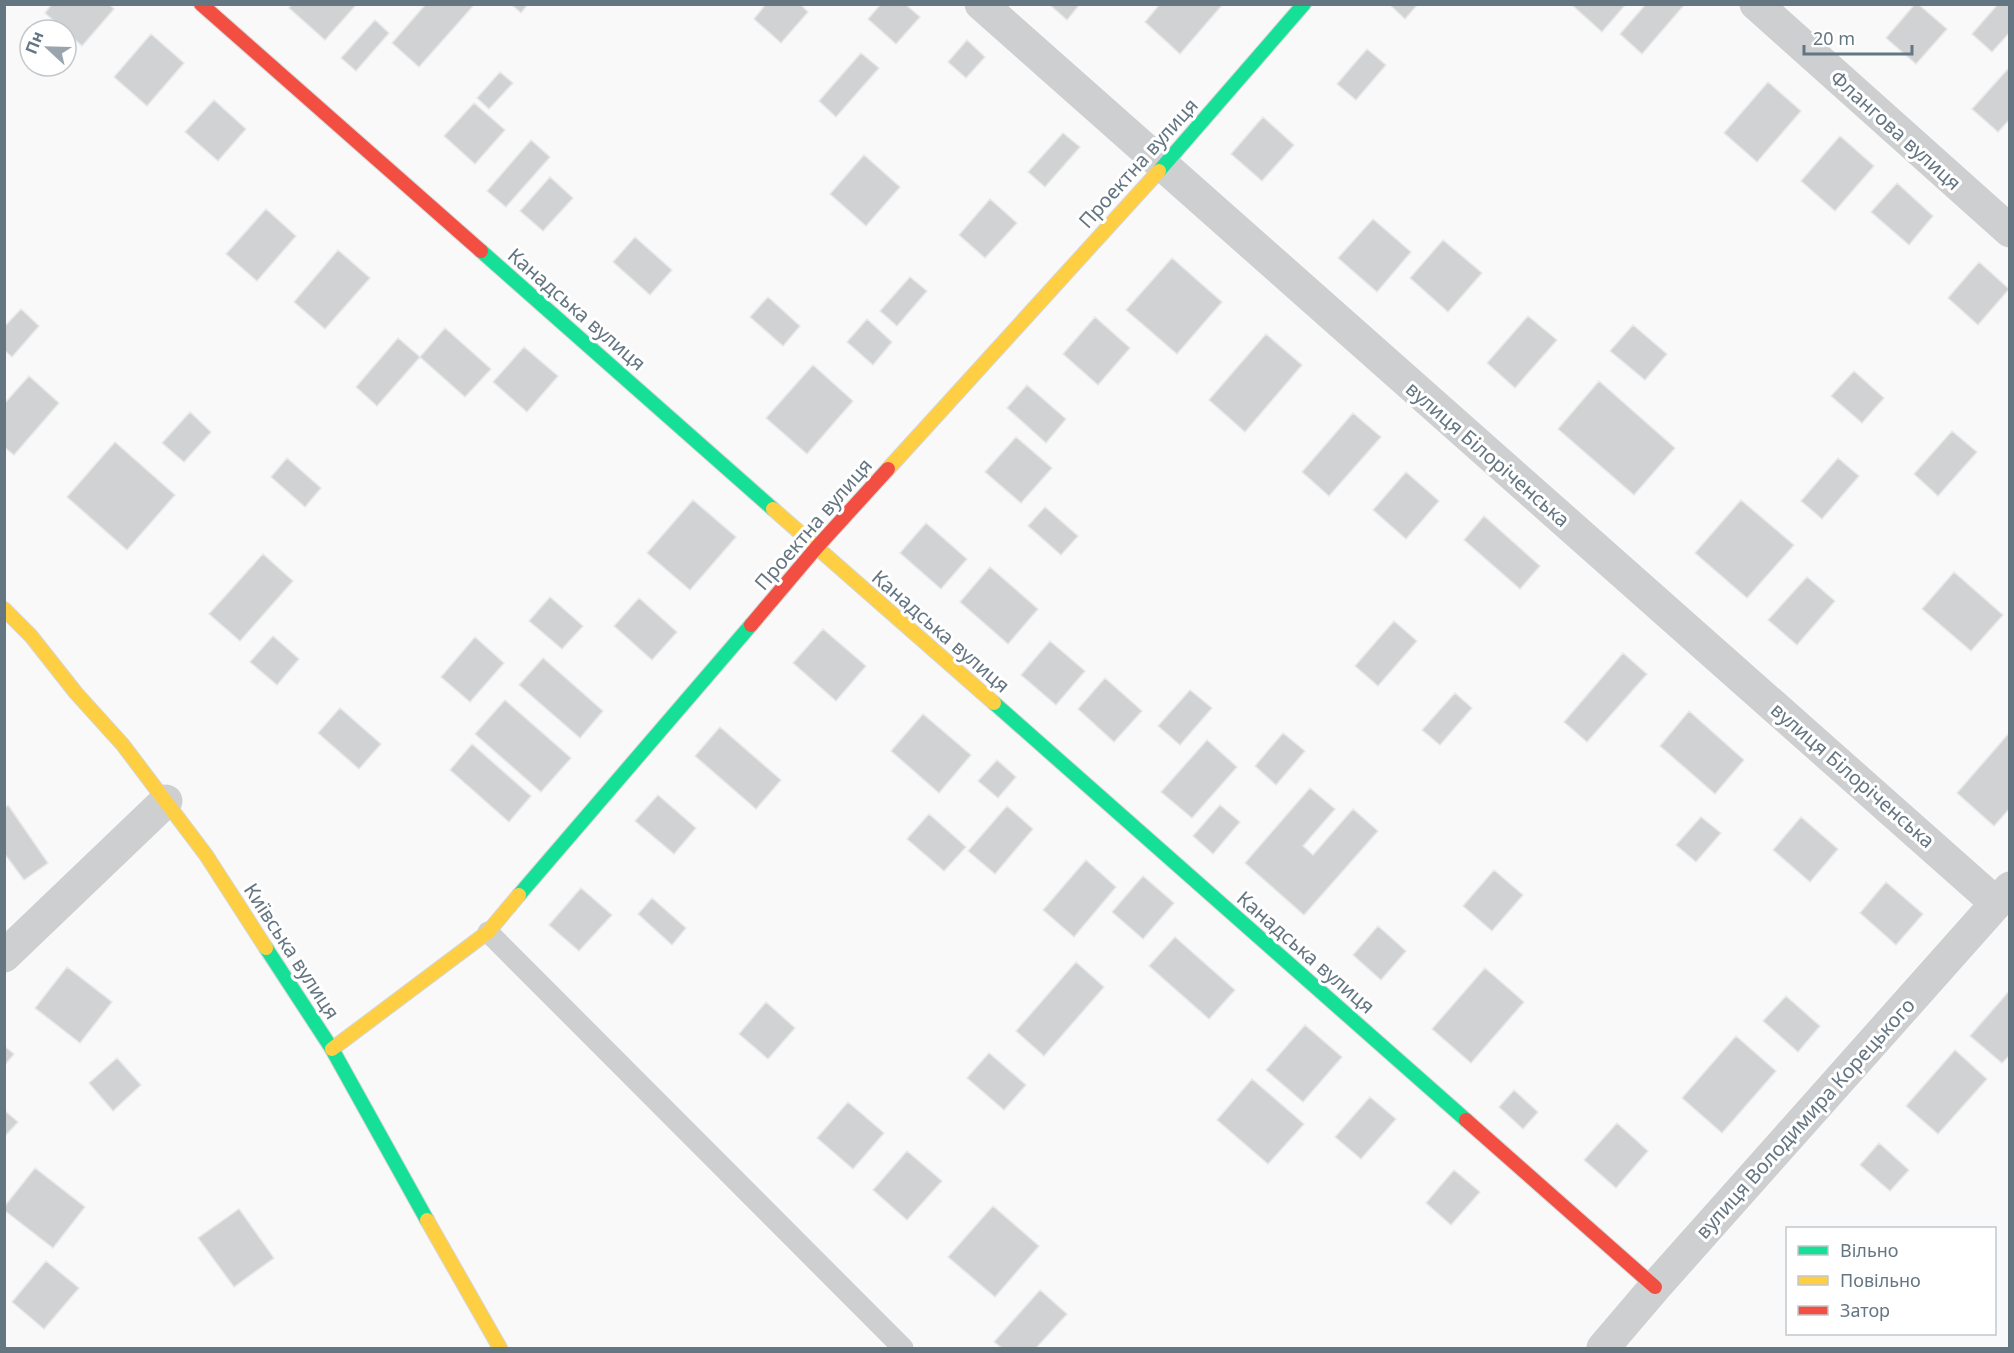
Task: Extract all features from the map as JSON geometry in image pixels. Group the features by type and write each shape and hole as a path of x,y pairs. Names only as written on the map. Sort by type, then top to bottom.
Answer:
{"main road":[{"name":"Канадська вулиця","path":"201,4 1655,1287"},
{"name":"Проектна вулиця","path":"332,1049 488,932 817,547 1163,166 1304,4"},
{"name":"Київська вулиця","path":"4,609 32,636 76,693 123,745 206,855 332,1049 500,1348"}],"street":[{"name":"вулиця Білоріченська","path":"981,4 1163,166 2003,895"},
{"name":"Флангова вулиця","path":"1756,4 2010,231"},
{"path":"4,956 166,801"},
{"name":"вулиця Володимира Корецького","path":"1603,1348 2003,895"}],"lane":[{"path":"488,932 903,1348"}],"building":[{"path":"52,4 109,4 114,9 82,46 78,42 78,18 51,18 45,13"},
{"path":"292,4 356,5 325,40 289,8"},
{"path":"426,4 474,5 419,67 392,43"},
{"path":"511,4 528,4 521,13"},
{"path":"766,4 800,4 808,12 781,43 754,19"},
{"path":"881,4 905,4 920,17 896,44 868,19"},
{"path":"1049,4 1080,4 1067,20"},
{"path":"1160,4 1223,4 1180,54 1145,22"},
{"path":"1389,4 1418,4 1405,19"},
{"path":"1571,4 1626,4 1602,32"},
{"path":"1646,4 1685,4 1642,54 1620,34"},
{"path":"1915,4 1918,4 1947,29 1916,64 1886,38"},
{"path":"1998,4 2010,5 2010,32 1992,52 1972,34"},
{"path":"375,20 389,33 356,71 341,58"},
{"path":"151,34 184,63 147,106 114,77"},
{"path":"967,40 985,57 966,78 948,62"},
{"path":"1367,49 1386,65 1356,100 1337,84"},
{"path":"861,53 879,68 836,117 819,101"},
{"path":"2008,69 2010,70 2010,119 1998,132 1972,109"},
{"path":"500,72 513,83 489,109 477,98"},
{"path":"1768,82 1801,111 1757,162 1724,133"},
{"path":"214,100 246,129 218,161 185,132"},
{"path":"474,103 505,130 475,164 444,136"},
{"path":"1263,117 1294,145 1262,181 1231,154"},
{"path":"1063,133 1080,147 1045,187 1028,172"},
{"path":"1840,136 1874,166 1835,211 1801,181"},
{"path":"531,140 550,157 506,207 487,191"},
{"path":"864,155 900,187 866,226 830,194"},
{"path":"550,177 573,198 543,231 520,211"},
{"path":"1897,183 1933,216 1909,245 1871,212"},
{"path":"990,199 1017,223 985,258 959,235"},
{"path":"266,209 296,236 257,281 226,254"},
{"path":"1373,219 1411,252 1377,292 1338,258"},
{"path":"635,237 672,270 650,295 613,262"},
{"path":"1443,240 1482,273 1448,312 1410,278"},
{"path":"338,250 370,278 325,329 294,302"},
{"path":"1172,258 1222,302 1177,354 1126,310"},
{"path":"1979,262 2009,289 1978,325 1948,298"},
{"path":"910,277 927,291 897,326 880,311"},
{"path":"768,297 800,326 783,346 750,317"},
{"path":"21,309 39,326 12,357 4,350 4,327"},
{"path":"1528,316 1557,340 1515,388 1487,363"},
{"path":"1095,317 1130,348 1098,385 1063,354"},
{"path":"867,319 892,342 873,365 847,342"},
{"path":"1633,325 1667,354 1645,380 1610,351"},
{"path":"445,328 491,369 465,397 420,357"},
{"path":"1266,334 1302,365 1245,432 1209,400"},
{"path":"398,338 420,357 377,406 356,387"},
{"path":"524,347 558,376 527,412 493,382"},
{"path":"813,365 853,401 807,454 766,418"},
{"path":"1854,371 1884,398 1862,423 1831,396"},
{"path":"29,376 59,403 14,455 4,447 4,404"},
{"path":"1599,381 1675,448 1634,495 1558,429"},
{"path":"1027,385 1066,419 1046,443 1007,408"},
{"path":"190,412 211,432 184,462 162,443"},
{"path":"1353,413 1381,437 1329,496 1302,472"},
{"path":"1952,431 1977,452 1938,496 1914,474"},
{"path":"1016,437 1052,468 1021,503 985,472"},
{"path":"115,442 175,495 127,550 67,497"},
{"path":"287,458 321,488 305,507 271,477"},
{"path":"1838,458 1859,476 1822,519 1801,501"},
{"path":"1406,472 1439,501 1406,539 1373,510"},
{"path":"693,500 736,537 690,590 647,553"},
{"path":"1741,500 1794,545 1747,598 1695,553"},
{"path":"1045,507 1078,536 1061,555 1028,526"},
{"path":"1484,516 1540,566 1520,589 1464,540"},
{"path":"926,523 967,559 941,589 900,553"},
{"path":"263,554 293,581 240,641 209,614"},
{"path":"990,567 1038,609 1008,644 960,602"},
{"path":"1954,572 2003,615 1971,651 1922,609"},
{"path":"1807,577 1835,601 1797,645 1768,620"},
{"path":"550,597 583,626 562,649 529,621"},
{"path":"639,598 677,632 652,660 614,626"},
{"path":"1394,621 1417,641 1378,686 1355,666"},
{"path":"823,629 866,666 836,701 793,663"},
{"path":"273,636 299,659 277,685 250,662"},
{"path":"475,637 504,663 470,702 441,677"},
{"path":"1050,641 1085,671 1056,705 1021,675"},
{"path":"1623,653 1647,674 1587,742 1564,722"},
{"path":"543,658 603,711 580,738 519,685"},
{"path":"1105,678 1142,711 1114,742 1078,709"},
{"path":"1190,690 1212,708 1180,745 1158,726"},
{"path":"1455,693 1472,708 1440,745 1422,730"},
{"path":"505,700 571,758 541,792 475,734"},
{"path":"340,708 381,744 359,769 318,733"},
{"path":"1689,711 1744,760 1715,794 1660,746"},
{"path":"923,714 971,755 939,793 891,751"},
{"path":"720,727 781,780 756,809 695,756"},
{"path":"2010,732 2010,808 1994,826 1957,793"},
{"path":"1283,733 1305,751 1276,785 1255,766"},
{"path":"1207,740 1237,767 1192,818 1161,792"},
{"path":"472,744 531,796 509,822 450,770"},
{"path":"997,760 1016,777 998,798 978,781"},
{"path":"1310,788 1335,809 1303,846 1313,855 1353,809 1378,831 1304,915 1245,863"},
{"path":"658,795 696,828 674,854 635,821"},
{"path":"8,805 48,863 24,880 4,853 4,808"},
{"path":"1220,805 1240,822 1213,854 1193,836"},
{"path":"1007,806 1033,829 995,874 968,851"},
{"path":"929,814 966,847 944,871 907,839"},
{"path":"1701,817 1721,833 1696,862 1676,845"},
{"path":"1801,817 1838,849 1810,882 1773,850"},
{"path":"1086,860 1116,887 1074,937 1043,910"},
{"path":"1494,870 1523,895 1492,931 1463,906"},
{"path":"1143,876 1174,903 1143,939 1112,912"},
{"path":"1886,882 1923,914 1896,945 1860,913"},
{"path":"581,888 612,915 579,951 549,925"},
{"path":"652,898 686,928 672,945 638,914"},
{"path":"1378,926 1406,951 1381,980 1353,955"},
{"path":"1175,937 1235,990 1209,1019 1149,966"},
{"path":"1076,962 1104,987 1044,1056 1016,1031"},
{"path":"67,967 112,1002 80,1043 35,1008"},
{"path":"1485,968 1524,1002 1471,1063 1432,1029"},
{"path":"2010,990 2010,1055 2002,1063 1970,1036"},
{"path":"1786,996 1820,1026 1798,1052 1763,1021"},
{"path":"766,1002 795,1028 768,1059 739,1034"},
{"path":"1305,1025 1342,1057 1303,1102 1266,1070"},
{"path":"1736,1036 1776,1071 1722,1133 1682,1098"},
{"path":"4,1046 14,1054 4,1066"},
{"path":"1955,1050 1987,1079 1938,1134 1906,1106"},
{"path":"989,1053 1026,1085 1004,1110 967,1078"},
{"path":"117,1058 141,1085 113,1111 89,1083"},
{"path":"1252,1079 1304,1124 1268,1164 1217,1120"},
{"path":"1514,1090 1538,1112 1523,1129 1499,1107"},
{"path":"1370,1097 1396,1119 1361,1159 1335,1137"},
{"path":"848,1102 884,1133 853,1169 817,1138"},
{"path":"4,1110 18,1122 4,1137"},
{"path":"1617,1123 1648,1151 1616,1188 1584,1160"},
{"path":"1879,1143 1909,1170 1890,1191 1860,1165"},
{"path":"907,1151 942,1181 907,1220 873,1190"},
{"path":"35,1168 85,1207 53,1248 4,1210"},
{"path":"1454,1170 1480,1192 1451,1225 1426,1203"},
{"path":"993,1206 1039,1246 995,1297 948,1257"},
{"path":"239,1209 274,1258 234,1287 198,1238"},
{"path":"46,1261 79,1288 44,1329 12,1302"},
{"path":"1040,1290 1067,1314 1036,1348 1002,1348 994,1342"}],"traffic: fast":[{"path":"1159,171 1304,4"},
{"path":"481,251 773,509"},
{"path":"519,895 751,625"},
{"path":"994,703 1466,1120"},
{"path":"266,948 332,1049 427,1220"}],"traffic: slow":[{"path":"888,469 1159,171"},
{"path":"773,509 994,703"},
{"path":"4,609 31,636 76,693 123,745 206,855 266,948"},
{"path":"332,1049 488,932 519,895"},
{"path":"427,1220 500,1348"}],"traffic: jam":[{"path":"201,4 481,251"},
{"path":"751,625 817,547 888,469"},
{"path":"1466,1120 1655,1287"}]}
